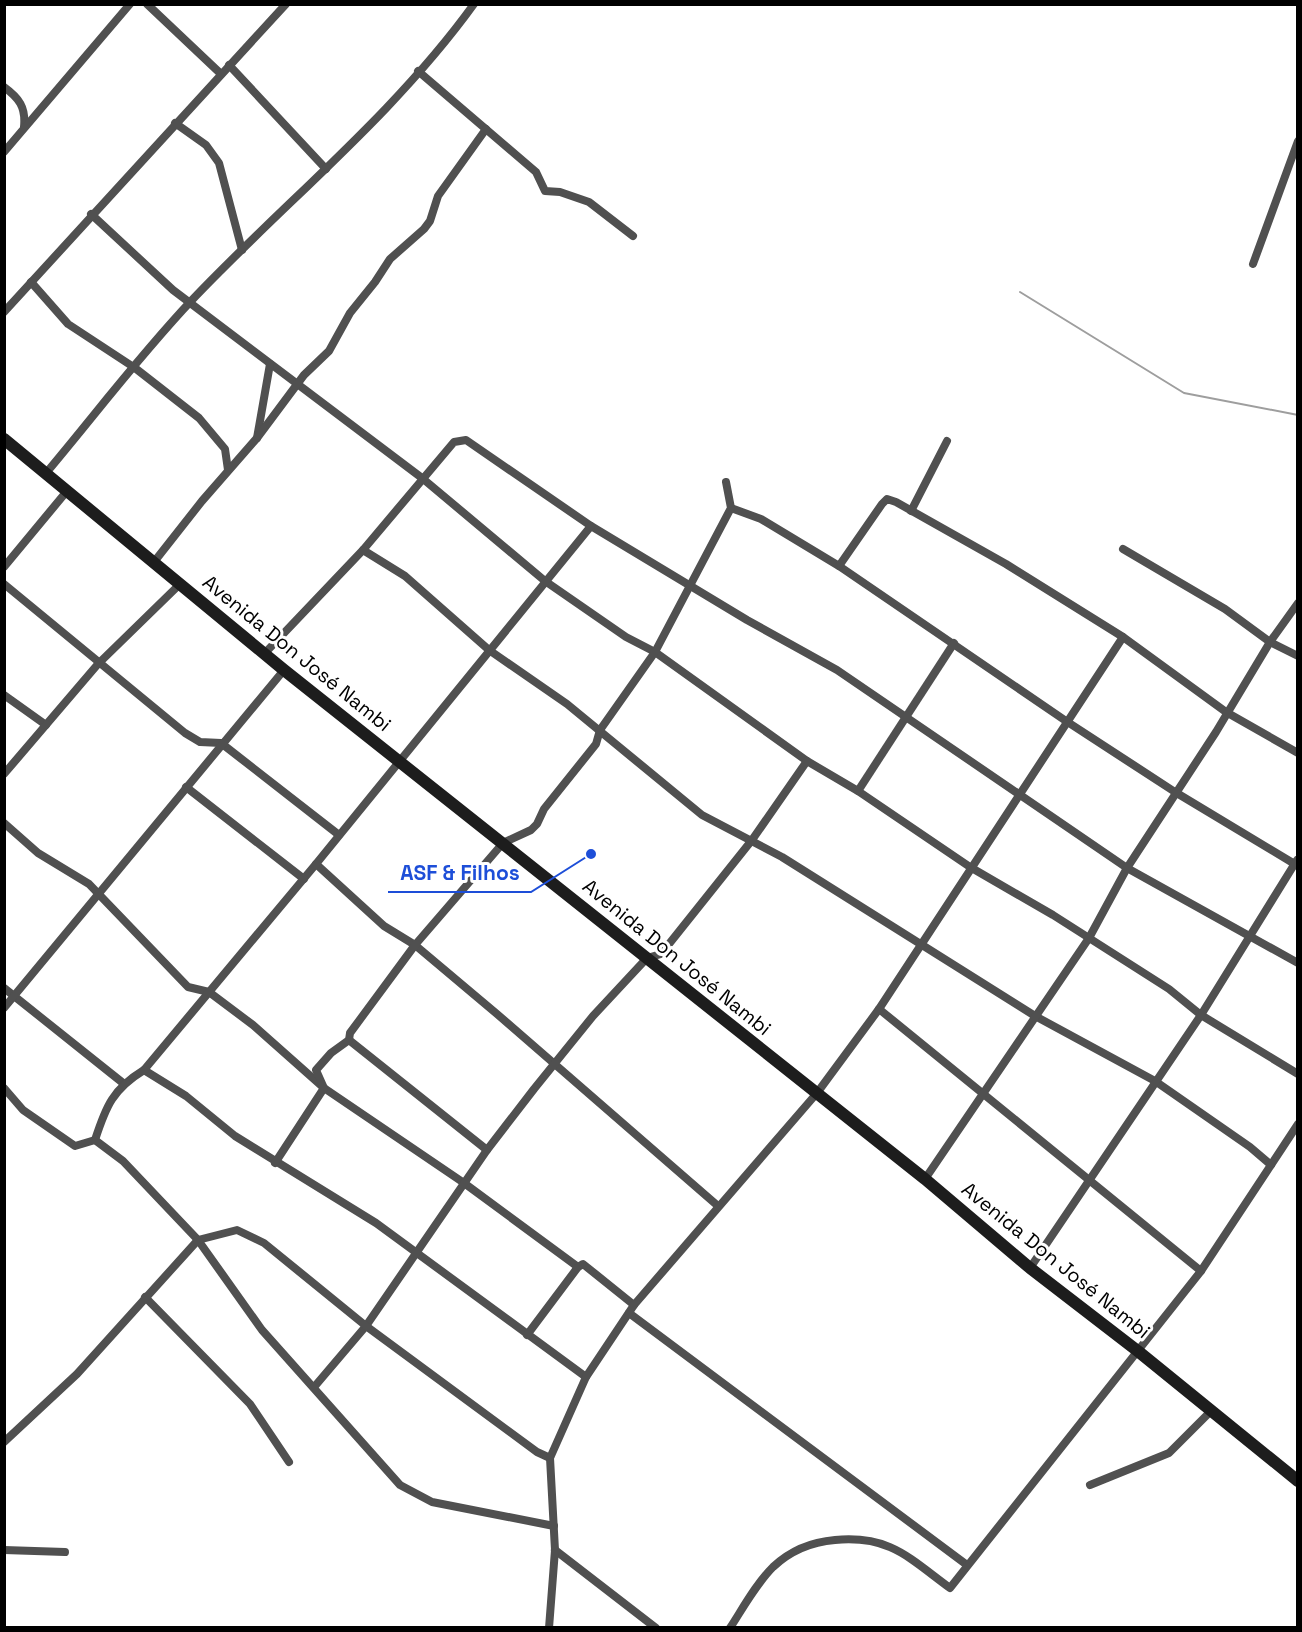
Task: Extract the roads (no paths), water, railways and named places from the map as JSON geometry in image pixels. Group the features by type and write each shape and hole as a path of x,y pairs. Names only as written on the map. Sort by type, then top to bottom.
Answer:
{"street":[{"path":"4,152 130,4"},
{"path":"147,4 221,74"},
{"path":"4,312 286,4"},
{"path":"46,473 191,301 326,169 418,72 474,4"},
{"path":"229,65 326,169"},
{"path":"418,72 536,172 544,191 560,192 596,206 633,236"},
{"path":"4,87 18,97 24,107 24,127"},
{"path":"175,123 206,145 219,163 242,250"},
{"path":"154,562 298,386 304,375 329,351 350,313 390,259 410,244 430,221 438,196 486,129"},
{"path":"1253,264 1298,141"},
{"path":"92,214 173,290 191,301 298,386 422,478 545,581 626,637 656,652 807,761 858,791 970,867 1004,884 1089,938 1168,989 1201,1015 1298,1074"},
{"path":"31,282 68,324 135,368 199,418 225,449 228,470"},
{"path":"256,438 270,364"},
{"name":"Avenida Don José Nambi","path":"4,440 284,670 925,1179 1029,1268 1139,1352 1298,1481"},
{"path":"265,653 363,550 454,442 466,440 591,526 837,670 1127,868 1298,963"},
{"path":"911,511 947,441"},
{"path":"225,449 243,453"},
{"path":"324,1088 316,1070 331,1053 349,1040 350,1033 415,945 503,843 531,830 537,824 544,809 596,744 600,730 656,652 731,508 726,482"},
{"path":"4,567 68,491"},
{"path":"839,566 887,499 1006,564 1123,637 1226,712 1298,753"},
{"path":"731,508 761,519 839,566 1066,721 1175,792 1297,863 1249,934 1201,1015 1029,1268"},
{"path":"95,1140 105,1108 123,1083 144,1070 304,879 591,526"},
{"path":"1123,549 1225,609 1270,642 1298,656"},
{"path":"363,550 405,576 489,650 600,730 702,815 719,826 752,840 1035,1016 1155,1081 1250,1147 1271,1165"},
{"path":"4,584 98,664 185,733 201,741 221,743 339,835"},
{"path":"4,774 98,664 180,584"},
{"path":"925,1179 1089,938 1127,868 1270,642 1298,603"},
{"path":"549,1628 555,1550 550,1458 586,1377 631,1309 817,1093 879,1009 919,943 1123,637"},
{"path":"858,791 905,715 954,643"},
{"path":"4,1008 109,883 221,743 284,670"},
{"path":"4,695 46,725"},
{"path":"315,1386 366,1326 414,1253 487,1150 593,1016 647,958 661,954 752,840 807,761"},
{"path":"186,787 304,879"},
{"path":"4,823 38,853 89,884 188,987 209,992 253,1025 324,1088 464,1183 578,1267"},
{"path":"316,864 384,926 415,945 718,1206"},
{"path":"89,884 109,883"},
{"path":"4,988 123,1083"},
{"path":"879,1009 1201,1272"},
{"path":"349,1040 487,1150"},
{"path":"144,1070 186,1096 235,1136 275,1163 376,1223 586,1377"},
{"path":"4,1088 23,1110 75,1146 95,1140"},
{"path":"275,1163 324,1088"},
{"path":"730,1628 772,1569 798,1549 822,1541 860,1538 877,1541 901,1552 950,1588 1201,1272 1298,1125"},
{"path":"95,1140 123,1161 198,1240 262,1329 315,1386 400,1485 411,1493 432,1502 554,1526"},
{"path":"4,1442 76,1374 198,1240 237,1230 249,1233 366,1326 527,1445 550,1458"},
{"path":"527,1335 578,1267 583,1264 631,1309 967,1565"},
{"path":"145,1297 250,1404 289,1462"},
{"path":"1090,1485 1168,1453 1212,1410"},
{"path":"4,1550 65,1552"},
{"path":"555,1550 657,1628"}],"waterway":[{"path":"1020,292 1184,393 1298,415"}],"place":[{"name":"ASF & Filhos","path":"591,854"}]}
